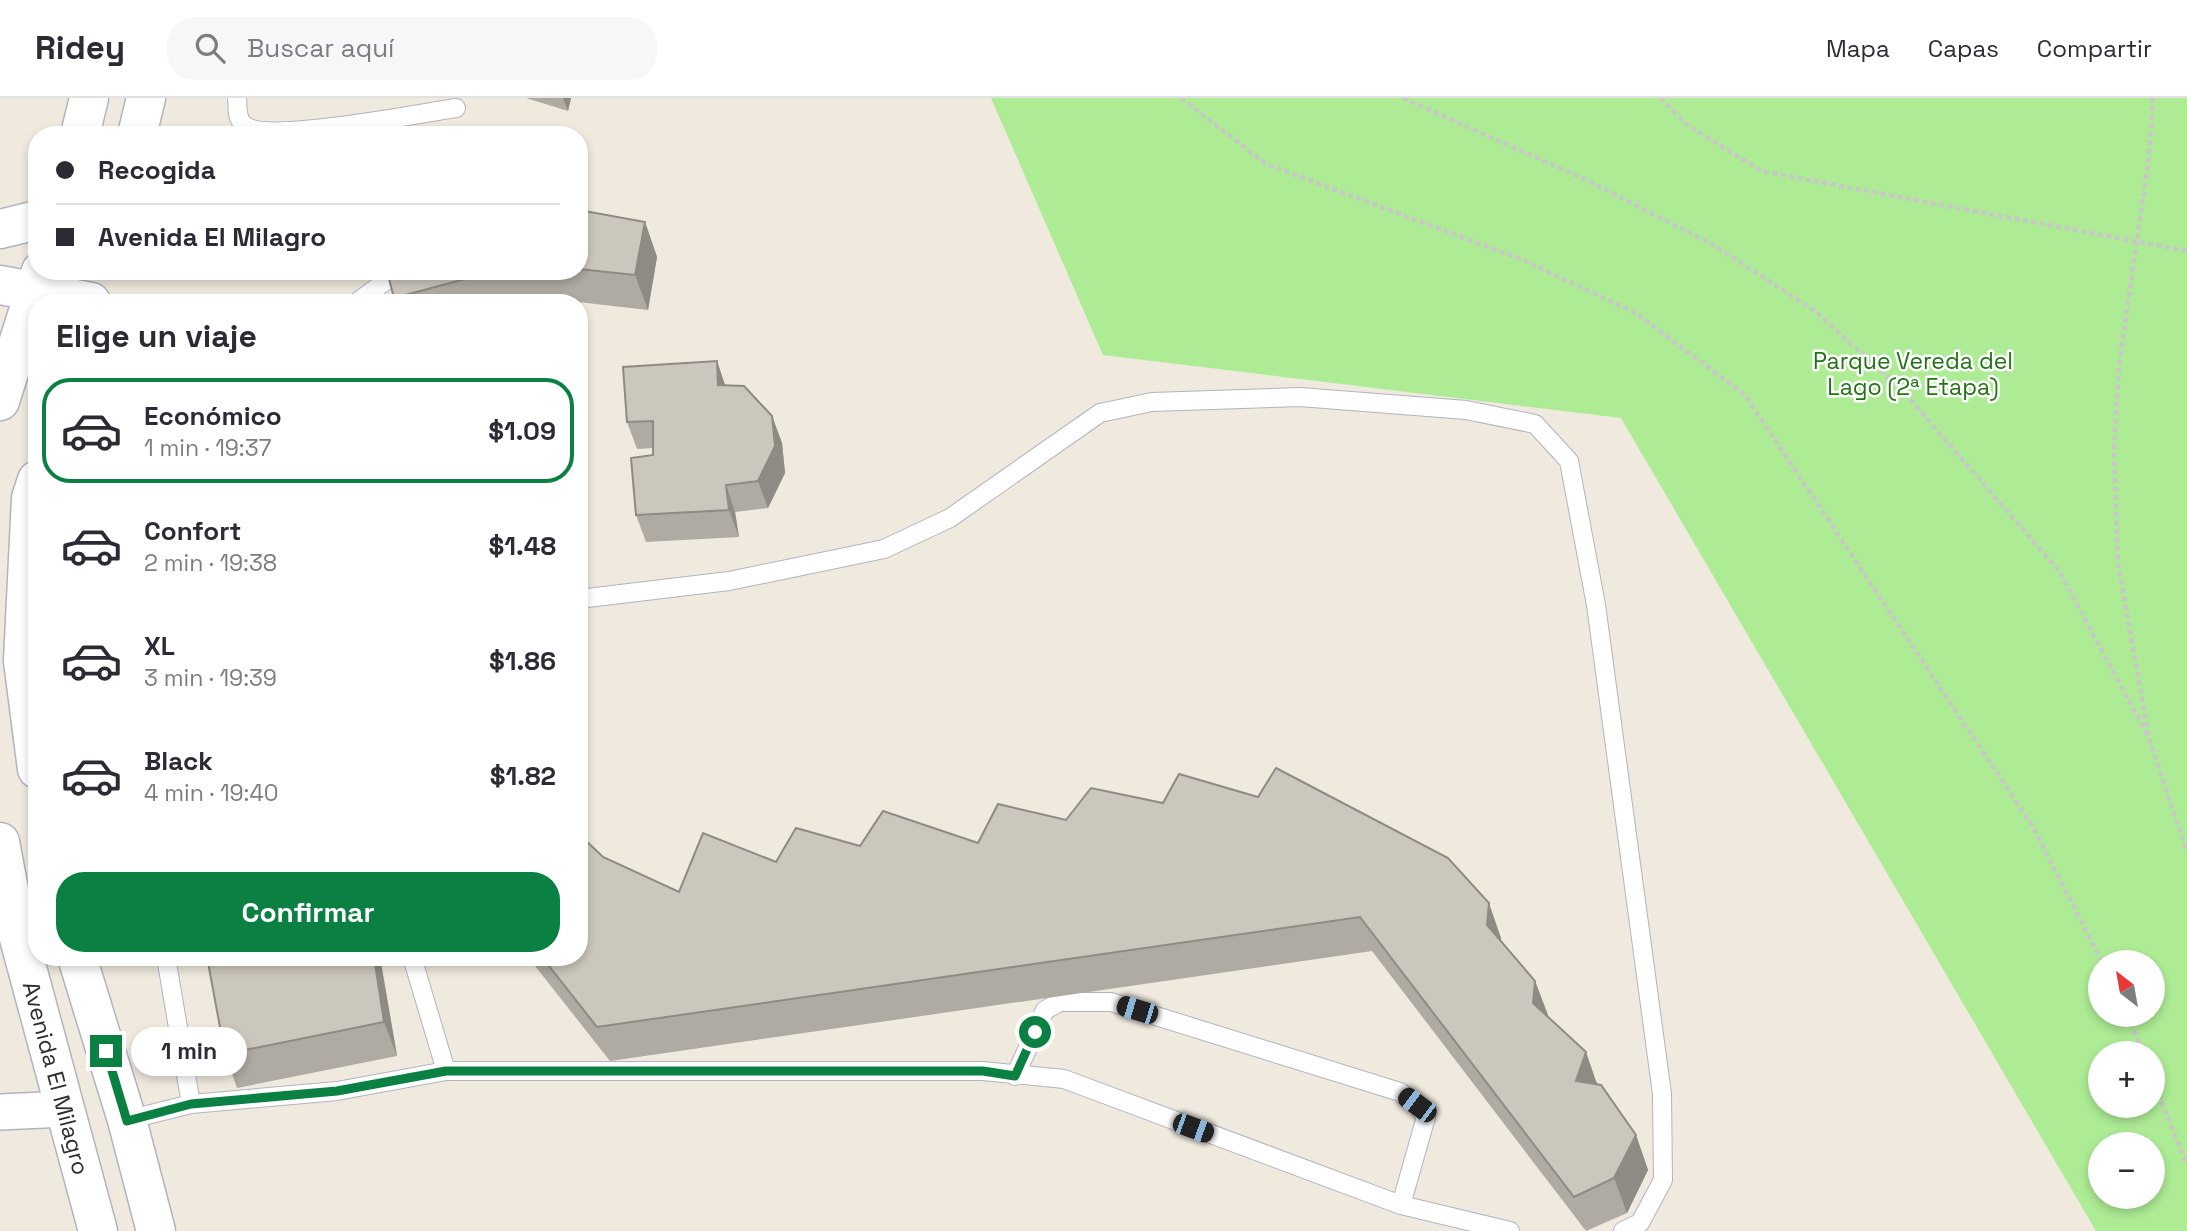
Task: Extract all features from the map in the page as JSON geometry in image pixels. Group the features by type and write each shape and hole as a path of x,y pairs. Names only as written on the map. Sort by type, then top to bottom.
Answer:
{"main road":[{"path":"82,126 89,98"},
{"path":"139,126 146,98"},
{"path":"0,229 28,222"},
{"path":"0,401 18,340 26,282 94,292"},
{"path":"28,616 23,661 28,700"},
{"name":"Avenida El Milagro","path":"0,842 28,965"},
{"name":"Avenida El Milagro","path":"28,966 98,1231"},
{"path":"79,966 127,1121 156,1231"}],"street":[{"path":"0,1112 65,1109"}],"lane":[{"path":"237,98 238,115 246,126"},
{"path":"331,126 456,107"},
{"path":"368,294 387,280"},
{"path":"588,598 729,581 884,549 950,518 1100,413 1152,402 1300,397 1466,410 1535,424 1569,461 1596,605 1662,1094 1663,1180 1640,1223 1623,1231"},
{"path":"168,966 191,1104"},
{"path":"415,966 446,1071"},
{"path":"1015,1076 1045,1010 1060,1002 1111,1002 1400,1092 1417,1105 1426,1118 1401,1205"},
{"path":"127,1121 191,1104 337,1091 446,1071 983,1071 1064,1079 1401,1205 1510,1231"}],"path":[{"path":"1181,98 1266,164 1523,260 1636,313 1745,395 2033,827 2096,950"},
{"path":"1403,98 1584,179 1710,243 1815,311 1903,391 2059,571 2150,738"},
{"path":"1661,98 1685,124 1761,171 2187,251"},
{"path":"2153,98 2137,241 2119,365 2114,452 2118,563 2150,738 2187,852"},
{"path":"2165,1110 2187,1165"}],"green space":[{"name":"Parque Vereda del Lago (2ª Etapa)","path":"991,98 2187,98 2187,1231 2096,1231 1621,418 1103,355"}],"building":[{"path":"588,212 645,222 635,275 588,270"},
{"path":"389,280 461,280 409,294 393,294"},
{"path":"717,361 718,385 744,386 772,416 775,446 758,481 726,485 729,510 636,515 631,458 653,455 653,421 627,422 623,367"},
{"path":"1276,768 1448,858 1489,903 1487,925 1535,981 1533,1003 1586,1052 1576,1081 1601,1085 1636,1135 1614,1178 1574,1197 1360,917 597,1027 549,966 588,966 588,843 603,857 679,892 703,833 776,862 796,828 860,846 883,811 978,843 998,804 1066,820 1091,788 1163,803 1179,774 1258,797"},
{"path":"209,966 375,966 384,1022 225,1054"}],"route":[{"path":"106,1051 127,1121 191,1104 337,1091 446,1071 983,1071 1015,1076 1035,1032"}]}
